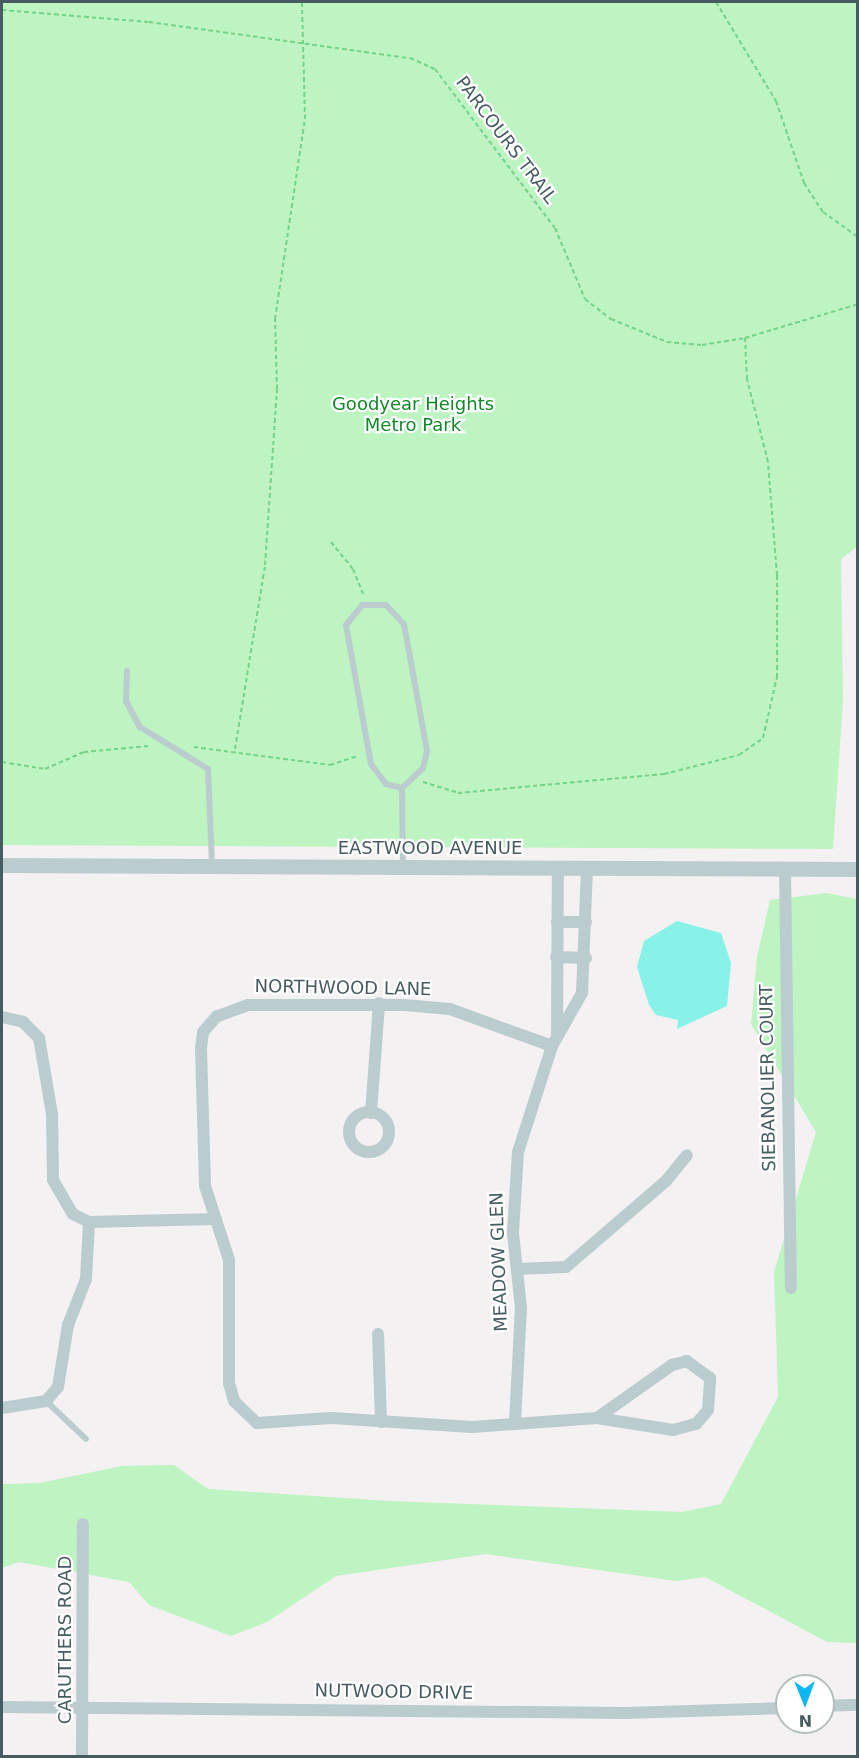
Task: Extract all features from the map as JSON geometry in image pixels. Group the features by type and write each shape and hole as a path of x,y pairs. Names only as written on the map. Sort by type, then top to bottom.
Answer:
{"street":[{"name":"EASTWOOD AVENUE","path":"2,865 858,869"},
{"name":"MEADOW GLEN","path":"515,1422 521,1308 517,1269 518,1152 554,1040 558,868"},
{"name":"MEADOW GLEN","path":"554,1040 577,1010 586,958 587,868"},
{"name":"SIEBANOLIER COURT","path":"785,868 791,1288"},
{"path":"557,922 586,922"},
{"path":"556,957 586,958"},
{"path":"372,1113 379,1003"},
{"name":"NORTHWOOD LANE","path":"554,1040 450,1009 379,1003 236,1006 217,1016 203,1032 205,1185 230,1260 229,1383 242,1413 257,1424 273,1425 331,1418 472,1427 515,1422 548,1426 597,1418 673,1430 696,1424 708,1410 710,1378 687,1361 672,1365 597,1418"},
{"path":"2,1017 23,1022 39,1038 52,1114 56,1189 73,1214 89,1222 216,1219"},
{"path":"517,1269 566,1267 666,1181 687,1155"},
{"path":"2,1408 46,1401 64,1373 68,1325 86,1279 89,1222"},
{"path":"378,1334 381,1422"},
{"name":"CARUTHERS ROAD","path":"82,1756 83,1524"},
{"path":"835,1706 858,1705"},
{"name":"NUTWOOD DRIVE","path":"2,1707 614,1713 775,1708"}],"lane":[{"path":"367,604 386,605 404,624 427,751 415,779 402,788 386,784 371,764 346,625 351,613 367,604"},
{"path":"127,671 126,700 140,727 208,770 212,866"},
{"path":"402,788 403,867"},
{"path":"46,1401 86,1439"}],"path":[{"path":"236,749 265,565 277,388 275,319 305,119 306,45 302,2"},
{"path":"716,2 776,101 804,183 823,212 858,237"},
{"name":"PARCOURS TRAIL","path":"2,10 149,22 410,58 435,69 555,228 585,299 611,319 667,342 702,345 745,338 858,304"},
{"path":"415,779 458,793 664,774 739,755 763,738 777,676 777,575 768,462 747,379 745,338"},
{"path":"331,542 353,569 367,604"}],"green space":[{"name":"Goodyear Heights Metro Park","path":"2,2 857,2 858,546 841,559 843,701 833,849 2,845"},
{"path":"826,893 857,899 857,1643 827,1642 705,1577 676,1581 486,1554 336,1576 267,1622 231,1636 149,1605 129,1582 19,1562 2,1568 2,1484 39,1483 122,1466 174,1465 208,1489 389,1501 682,1512 721,1504 778,1397 774,1272 816,1132 751,1024 757,957 770,900"}],"water":[{"path":"677,921 721,933 731,963 727,1006 677,1029 678,1020 656,1015 649,1005 637,967 644,941"}]}
